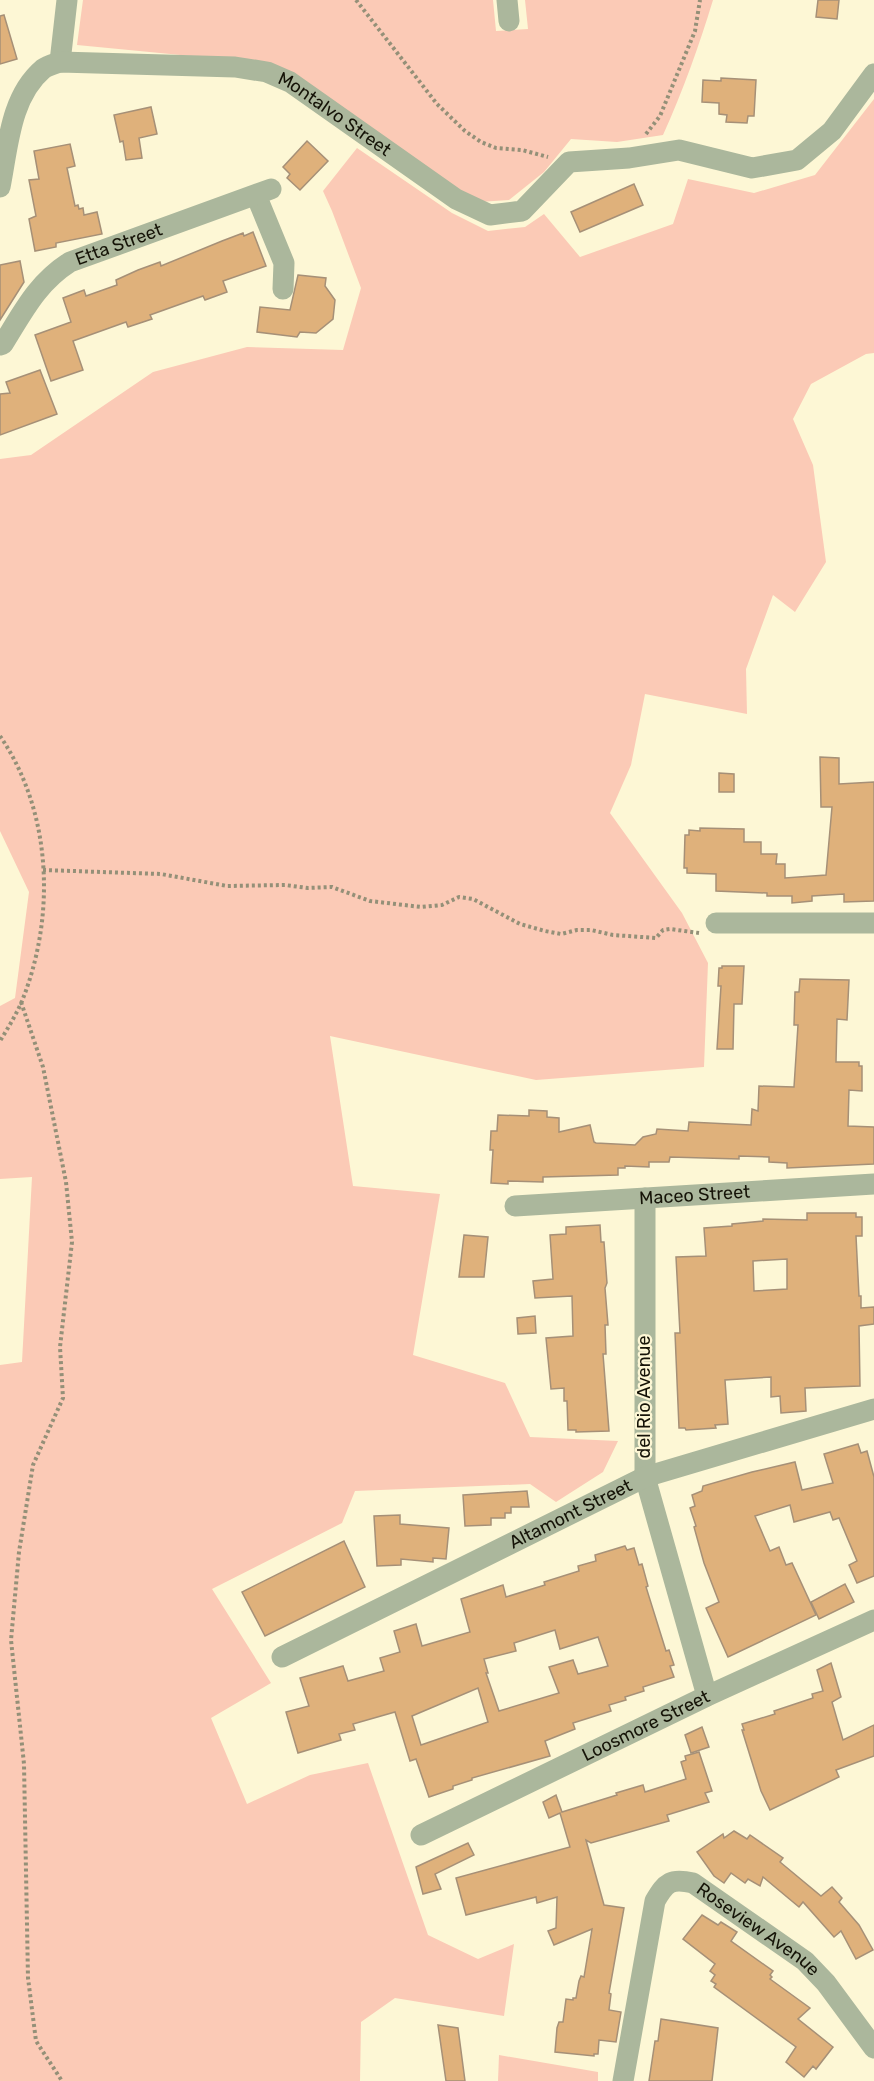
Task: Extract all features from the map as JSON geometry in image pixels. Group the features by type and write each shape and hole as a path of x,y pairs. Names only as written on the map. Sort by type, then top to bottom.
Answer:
{"street":[{"path":"0,186 17,106 44,68 60,62 67,0"},
{"name":"Montalvo Street","path":"60,62 235,67 267,72 290,82 456,199 490,215 522,211 569,162"},
{"path":"569,162 629,158 679,150 752,168 797,160 832,131 874,74"},
{"name":"Etta Street","path":"0,345 3,344 40,286 52,273 70,262 264,192 284,262 283,289"},
{"path":"716,923 874,923"},
{"name":"Maceo Street","path":"515,1206 874,1184"},
{"name":"del Rio Avenue","path":"645,1198 645,1477 707,1696"},
{"name":"Altamont Street","path":"282,1657 645,1477 874,1409"},
{"name":"Loosmore Street","path":"422,1835 707,1696 874,1620"},
{"name":"Roseview Avenue","path":"623,2081 655,1901 664,1886 678,1880 693,1883 806,1961 826,1983 874,2048"}],"path":[{"path":"356,0 437,104 465,130 481,142 496,147 522,150 569,162"},
{"path":"629,158 660,116 695,31 700,0"},
{"path":"0,736 27,784 37,822 43,870 44,915 38,948 21,1002 0,1041"},
{"path":"43,870 160,874 227,886 332,887 370,901 421,907 442,905 459,897 472,899 520,924 561,934 577,930 591,930 613,935 656,938 663,930 670,929 697,934 716,923"},
{"path":"21,1002 43,1067 66,1182 72,1242 60,1347 63,1398 33,1465 19,1552 11,1640 24,1764 28,1978 36,2041 62,2081"}],"shaded area":[{"path":"83,0 493,0 496,31 528,29 525,0 713,0 690,68 663,135 617,142 571,139 544,172 509,200 479,202 243,61 77,45"},
{"path":"874,99 874,353 866,354 811,384 793,419 813,465 826,562 795,612 773,595 746,669 747,714 645,694 631,765 610,813 682,913 708,963 704,1067 536,1080 330,1036 353,1186 440,1194 413,1355 505,1383 530,1437 618,1441 603,1472 556,1502 530,1484 355,1491 342,1523 212,1589 271,1683 211,1718 247,1804 310,1775 368,1763 428,1935 478,1959 514,1944 504,2016 395,1998 361,2022 360,2081 0,2081 0,1365 22,1362 32,1177 0,1179 0,1006 15,998 29,892 0,831 0,459 31,455 153,372 247,347 343,350 361,288 323,191 357,148 452,213 488,231 525,227 544,214 580,257 673,224 688,179 754,193 815,175"},
{"path":"499,2055 598,2072 598,2081 498,2081"}],"building":[{"path":"818,0 839,0 837,19 816,17"},
{"path":"4,15 17,59 0,64 0,16"},
{"path":"721,78 756,80 754,116 748,116 747,123 726,122 727,115 719,114 719,103 702,102 703,80 721,81"},
{"path":"151,107 157,134 139,138 142,158 126,160 123,141 120,142 114,115"},
{"path":"307,141 328,161 300,190 287,178 290,174 283,167"},
{"path":"70,144 75,166 67,168 75,206 78,205 79,209 83,208 84,215 97,212 102,234 56,243 56,247 35,251 29,219 36,216 29,180 39,179 34,151"},
{"path":"634,184 643,205 580,232 571,212"},
{"path":"253,232 266,266 223,281 227,292 205,300 203,296 150,315 152,319 128,327 126,322 73,341 83,370 51,381 35,335 71,322 63,298 84,290 86,296 117,285 116,280 138,270 160,262 161,266 243,233 244,236"},
{"path":"20,261 24,282 0,320 0,265"},
{"path":"298,275 326,278 325,286 335,300 333,319 316,333 300,332 297,337 257,332 260,307 290,310"},
{"path":"40,370 57,414 0,435 0,394 10,393 6,382"},
{"path":"820,757 839,758 839,784 874,782 874,901 844,902 844,894 812,896 812,901 792,903 792,896 716,891 716,874 687,873 687,868 684,868 685,835 689,835 689,830 700,831 700,828 744,829 744,842 761,842 761,854 777,854 776,864 785,864 785,878 826,875 832,807 821,807"},
{"path":"719,773 734,774 734,792 719,792"},
{"path":"744,966 742,1004 734,1004 733,1049 717,1049 721,986 718,986 719,968"},
{"path":"800,979 849,980 847,1020 837,1019 836,1062 859,1062 859,1066 862,1066 862,1091 849,1090 848,1126 874,1127 874,1164 787,1168 787,1163 769,1162 769,1157 739,1156 739,1159 670,1157 669,1162 649,1162 649,1167 618,1168 618,1175 543,1177 543,1182 491,1183 493,1150 490,1150 491,1131 497,1131 498,1115 529,1116 529,1110 547,1111 547,1117 559,1118 559,1132 590,1125 596,1143 635,1145 643,1137 656,1134 657,1129 688,1131 689,1122 751,1125 752,1109 758,1111 759,1086 794,1087 798,1025 794,1025 795,992 799,992"},
{"path":"807,1213 856,1213 856,1217 862,1217 862,1236 856,1236 859,1296 861,1296 861,1308 874,1307 874,1324 859,1326 860,1386 805,1388 806,1411 781,1413 780,1396 771,1397 771,1377 725,1380 728,1424 715,1425 716,1428 686,1430 679,1428 675,1333 680,1333 676,1257 706,1256 704,1228 732,1226 732,1224 763,1221 763,1219 807,1220","holes":["787,1259 787,1289 754,1291 753,1261"]},
{"path":"600,1225 601,1242 604,1242 607,1283 605,1288 608,1325 605,1325 606,1354 603,1354 609,1431 576,1432 576,1430 568,1430 564,1388 551,1389 546,1338 573,1336 572,1296 535,1298 533,1281 553,1279 550,1235 566,1234 566,1227"},
{"path":"464,1235 488,1237 484,1277 459,1277"},
{"path":"535,1316 536,1333 518,1334 517,1318"},
{"path":"858,1444 861,1453 867,1451 874,1477 874,1576 857,1583 849,1565 857,1561 839,1518 833,1520 830,1512 794,1522 790,1505 755,1516 770,1551 779,1547 786,1565 792,1563 816,1615 728,1657 706,1608 719,1602 704,1563 694,1527 696,1526 690,1508 695,1506 692,1495 702,1491 703,1486 795,1462 802,1490 833,1483 824,1454"},
{"path":"527,1491 529,1507 511,1507 511,1513 505,1513 505,1518 491,1518 491,1525 465,1526 463,1495"},
{"path":"400,1515 400,1524 449,1528 446,1559 433,1558 433,1562 401,1559 401,1565 377,1566 374,1516"},
{"path":"344,1541 365,1587 265,1636 242,1592"},
{"path":"625,1546 627,1550 634,1548 639,1565 642,1564 648,1586 646,1587 666,1651 669,1650 674,1665 670,1666 674,1677 643,1687 644,1691 609,1705 611,1711 573,1723 575,1729 545,1741 550,1756 472,1778 472,1780 453,1786 453,1789 429,1797 416,1759 410,1761 395,1712 353,1724 355,1730 339,1734 341,1740 298,1753 286,1712 309,1706 300,1678 343,1666 348,1681 384,1671 380,1658 400,1652 394,1631 416,1624 422,1646 470,1632 461,1599 503,1585 506,1597 545,1585 544,1582 579,1571 578,1566 596,1561 595,1555","holes":["555,1630 560,1649 598,1637 608,1666 578,1674 573,1660 549,1667 559,1693 499,1711 486,1673 488,1673 484,1659 516,1651 514,1643","478,1688 488,1722 421,1745 412,1716"]},
{"path":"845,1584 854,1602 819,1619 811,1602"},
{"path":"831,1663 841,1697 832,1702 843,1740 874,1725 874,1756 836,1770 839,1777 770,1810 761,1791 742,1724 775,1714 774,1711 813,1698 812,1694 823,1691 817,1670"},
{"path":"702,1727 709,1747 691,1753 685,1735"},
{"path":"699,1752 712,1791 705,1793 709,1802 667,1815 669,1821 591,1843 586,1840 604,1905 624,1908 609,1993 611,1994 609,2010 621,2012 616,2042 599,2040 598,2054 594,2056 555,2052 557,2028 559,2022 563,2022 566,1999 576,1998 579,1981 581,1976 584,1977 592,1929 554,1945 548,1931 556,1928 557,1897 537,1903 536,1897 466,1915 456,1878 570,1847 560,1813 549,1818 543,1802 556,1795 562,1812 643,1785 645,1792 686,1779 681,1762 686,1760 685,1756"},
{"path":"734,1831 747,1839 750,1835 783,1858 780,1862 821,1896 832,1887 842,1898 839,1902 859,1925 873,1950 856,1959 841,1931 834,1937 803,1902 799,1907 763,1877 760,1886 748,1879 745,1883 731,1873 724,1883 714,1876 697,1852 723,1834 724,1838"},
{"path":"468,1843 474,1855 435,1874 441,1889 423,1894 416,1867"},
{"path":"702,1915 718,1925 721,1922 737,1932 731,1941 773,1971 770,1979 810,2008 798,2019 833,2047 816,2069 813,2066 804,2077 786,2062 796,2047 714,1987 716,1984 711,1981 715,1975 710,1971 715,1964 683,1939"},
{"path":"661,2019 718,2028 712,2081 649,2081"},
{"path":"438,2025 458,2028 465,2081 446,2081"}]}
